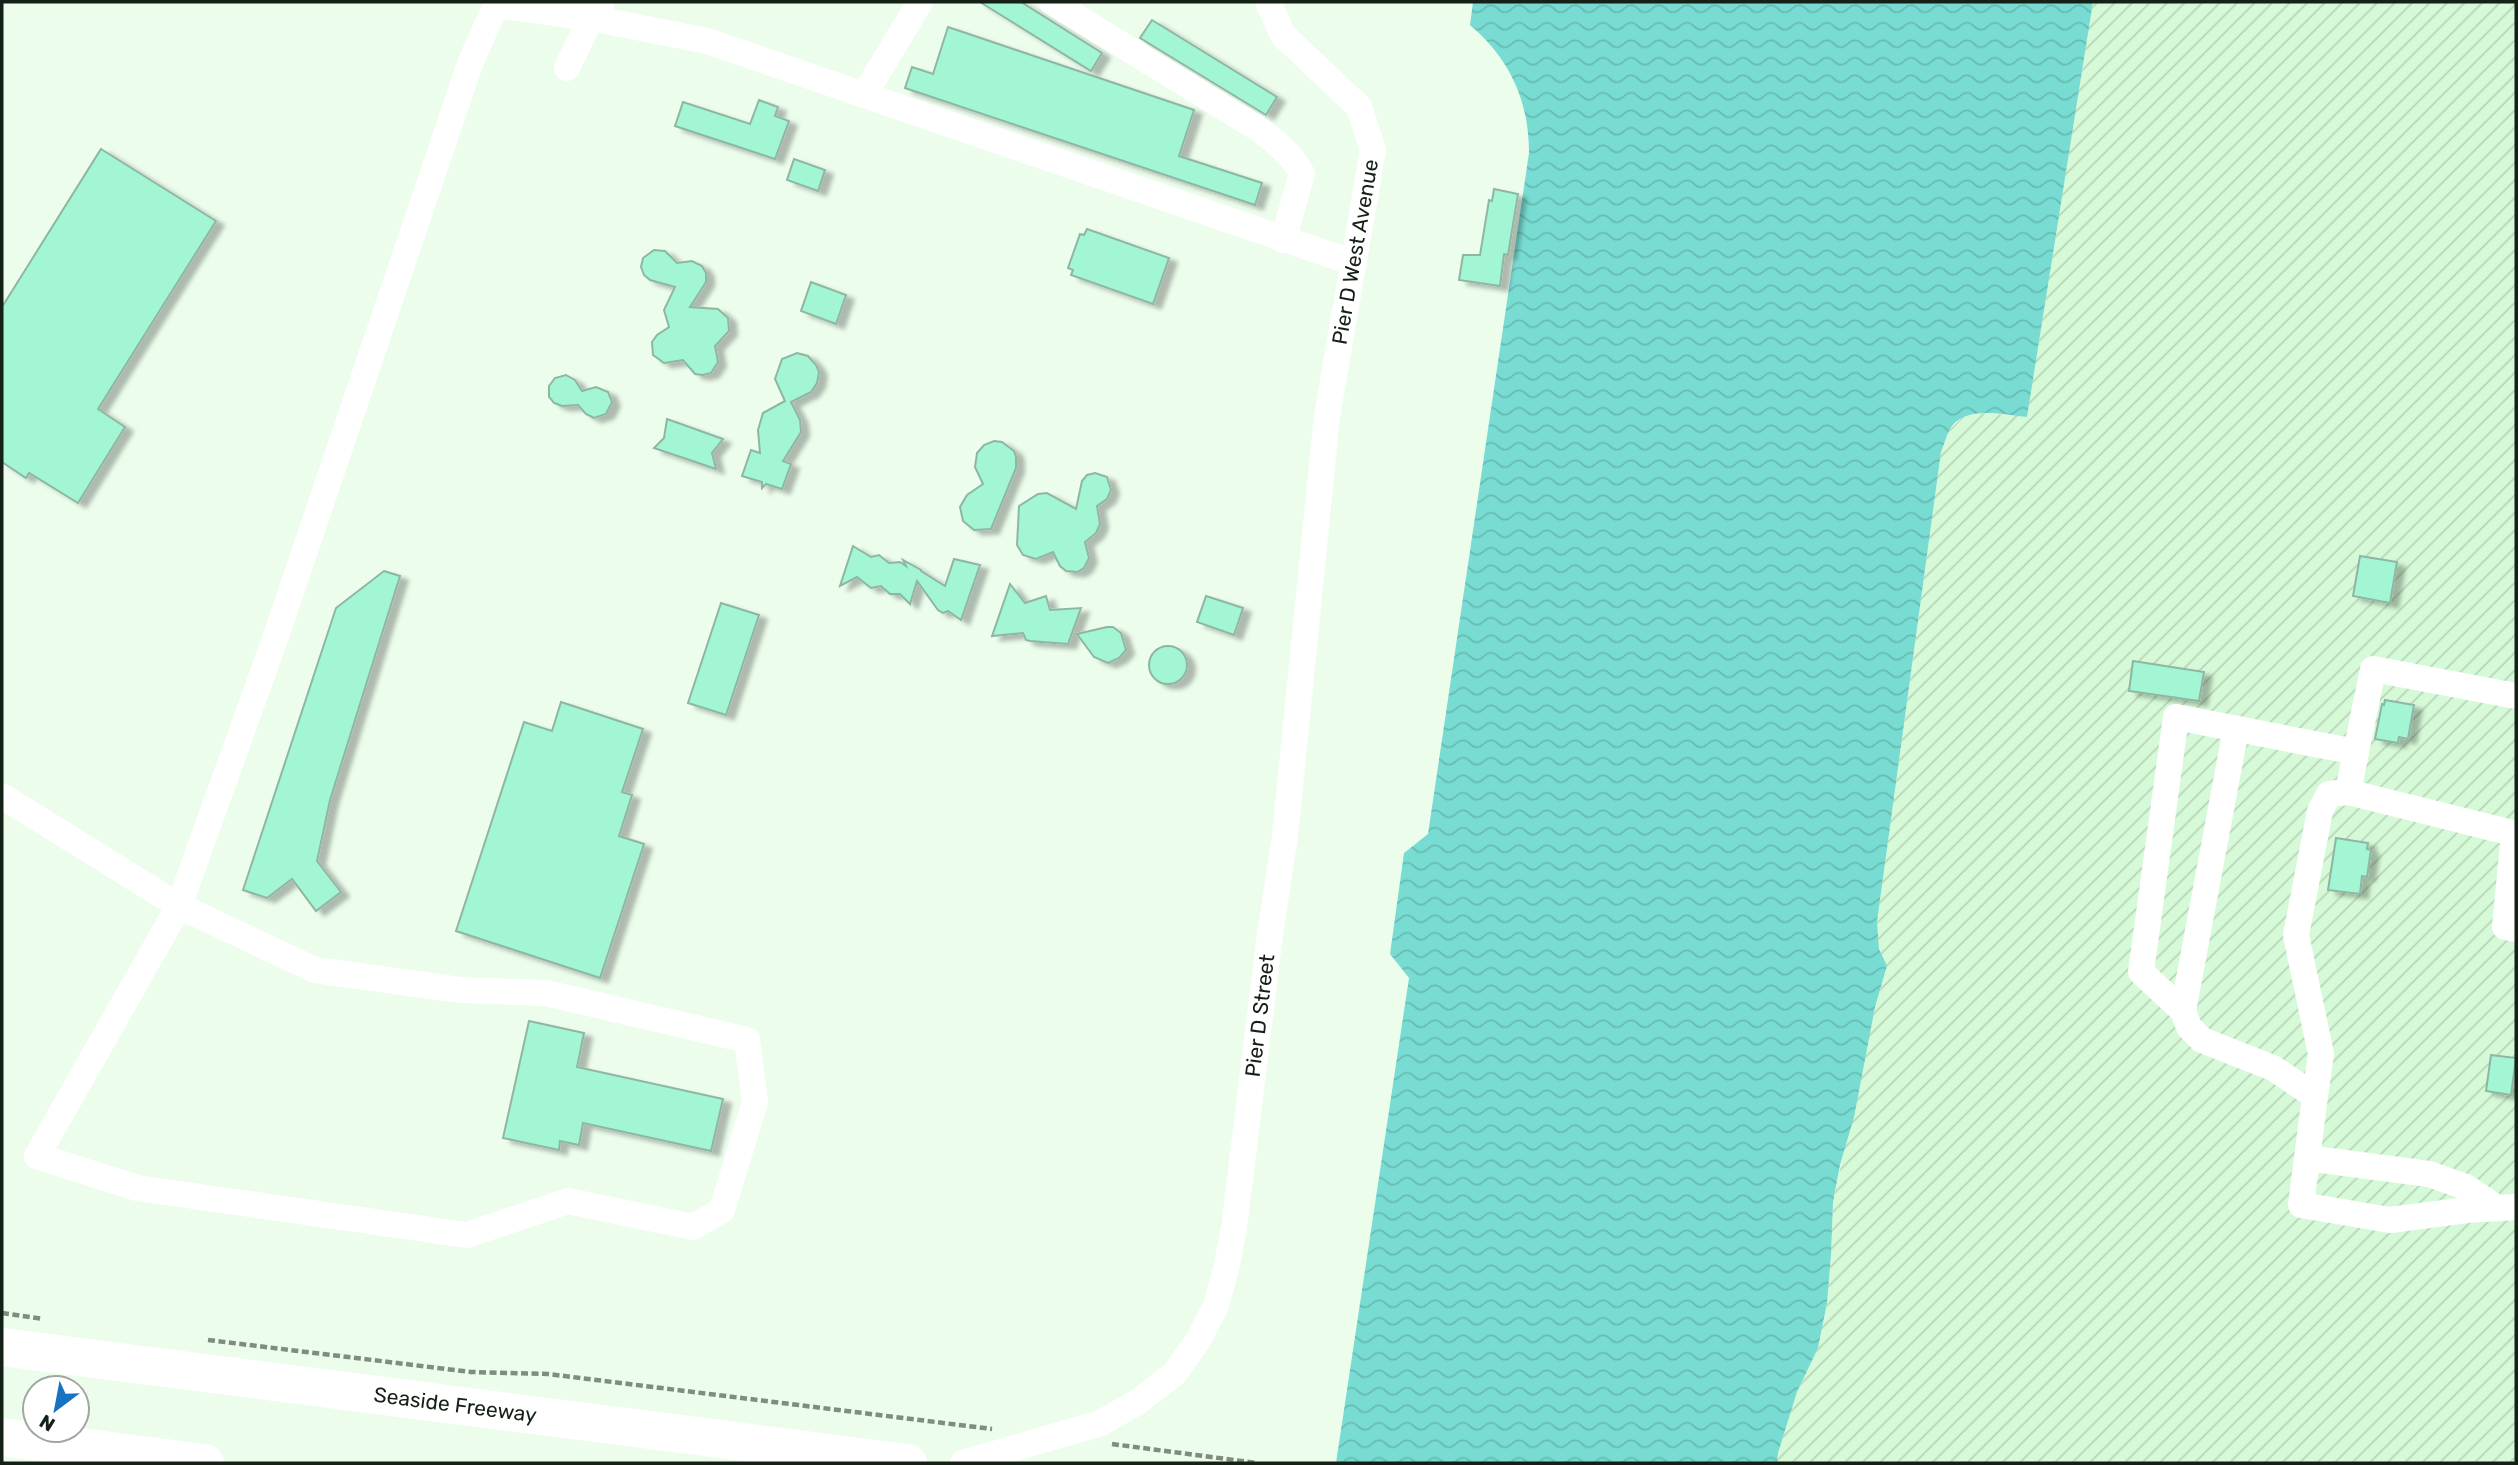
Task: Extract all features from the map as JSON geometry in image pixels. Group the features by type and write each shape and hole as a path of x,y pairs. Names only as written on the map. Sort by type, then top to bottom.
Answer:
{"highway":[{"name":"Seaside Freeway","path":"2,1347 908,1463"},
{"path":"2,1437 205,1463"}],"street":[{"path":"864,95 920,2"},
{"path":"1052,2 1277,142 1295,161 1302,174 1283,240"},
{"name":"Pier D West Avenue","path":"1268,2 1283,35 1359,107 1373,150 1327,416"},
{"path":"2,796 179,906 315,970 460,990 545,993 747,1040 755,1102 722,1210 694,1227 568,1201 467,1235 137,1188 37,1156 179,906 275,639 471,61 496,5 598,10 707,41 1353,263"},
{"path":"567,68 598,10"},
{"name":"Pier D Street","path":"963,1463 1101,1423 1139,1401 1174,1374 1215,1308 1234,1228 1284,836 1327,416"},
{"path":"2348,792 2373,669 2516,696"},
{"path":"2315,1096 2273,1068 2202,1040 2189,1027 2183,1011 2141,972 2176,717 2356,752"},
{"path":"2183,1011 2236,729"},
{"path":"2506,1208 2390,1220 2301,1205 2321,1054 2296,935 2320,811 2329,794 2348,792 2515,834 2505,927 2516,929"},
{"path":"2307,1158 2429,1174 2466,1187 2506,1208"}],"path":[{"path":"2,1313 46,1320"},
{"path":"196,1339 471,1372 548,1374 1002,1430"},
{"path":"1109,1444 1257,1463"}],"shaded area":[{"path":"2093,2 2516,2 2516,1463 1777,1463 1797,1392 1818,1348 1827,1303 1833,1202 1875,1007 1887,967 1879,949 1877,922 1941,452 1950,429 1964,416 1981,413 2027,416"}],"water":[{"path":"1473,2 2093,2 2027,417 1984,413 1964,417 1949,431 1941,452 1877,922 1879,949 1887,966 1875,1007 1854,1117 1833,1202 1827,1303 1818,1348 1797,1392 1777,1463 1336,1463 1409,978 1390,954 1404,853 1428,834 1529,153 1521,99 1496,52 1470,25"}],"building":[{"path":"980,2 1021,2 1102,53 1091,71"},
{"path":"1152,20 1277,97 1266,115 1140,38"},
{"path":"948,27 1194,110 1179,156 1262,183 1255,205 905,88 912,67 933,74"},
{"path":"759,100 778,107 775,116 789,121 775,159 675,126 683,102 750,124"},
{"path":"101,149 216,221 98,409 125,427 78,503 29,473 26,478 2,462 2,307"},
{"path":"794,159 825,170 818,191 787,180"},
{"path":"1494,189 1518,194 1508,255 1504,254 1500,286 1459,280 1463,255 1480,255 1489,200 1492,201"},
{"path":"1087,229 1169,258 1153,304 1071,275 1073,270 1068,268 1080,234 1084,235"},
{"path":"654,250 665,251 677,263 692,261 702,266 706,273 706,282 690,307 718,309 728,318 729,331 715,346 718,362 711,373 695,374 683,360 664,363 653,355 652,342 669,327 664,310 675,287 650,280 644,275 641,267 643,258"},
{"path":"811,282 846,295 836,324 801,311"},
{"path":"797,353 808,356 816,365 819,372 817,383 811,392 791,402 800,420 801,432 783,461 791,464 782,489 766,484 762,488 762,482 742,476 751,450 760,453 758,430 763,413 785,401 775,379 782,359"},
{"path":"566,375 575,380 582,391 596,387 608,392 612,402 606,414 594,418 578,405 562,406 554,403 549,397 549,386 555,378"},
{"path":"667,419 723,439 712,453 716,469 654,448 664,438"},
{"path":"994,441 1002,442 1014,451 1016,468 991,529 974,530 963,521 960,507 967,495 983,484 975,467 977,453 984,445"},
{"path":"1095,473 1107,477 1111,490 1107,499 1097,506 1100,524 1096,533 1085,542 1089,558 1084,568 1077,572 1066,571 1060,566 1053,552 1036,559 1023,555 1017,545 1019,506 1038,494 1047,493 1076,509 1082,481 1087,475"},
{"path":"853,546 871,557 879,555 889,563 900,562 906,566 903,560 945,586 954,559 980,565 961,620 948,611 943,613 938,610 917,581 910,604 900,594 890,594 881,586 871,588 857,577 840,586"},
{"path":"2360,556 2397,562 2390,603 2353,596"},
{"path":"384,571 400,576 330,800 317,861 341,892 316,911 292,879 267,898 243,890 336,608"},
{"path":"1010,584 1025,603 1046,596 1050,610 1081,608 1068,644 1030,641 1026,640 1023,633 992,636"},
{"path":"1206,596 1243,608 1234,635 1197,622"},
{"path":"721,603 759,615 726,715 688,703"},
{"path":"1113,627 1121,633 1126,650 1119,658 1108,663 1094,657 1077,634"},
{"path":"1168,646 1182,651 1187,665 1182,679 1168,684 1154,679 1149,665 1154,651"},
{"path":"2133,661 2204,672 2199,701 2129,691"},
{"path":"2385,700 2414,705 2408,739 2399,737 2398,743 2375,739"},
{"path":"561,702 643,729 622,792 632,795 619,836 644,844 600,978 456,931 524,722 552,731"},
{"path":"2336,838 2368,843 2367,849 2371,850 2367,877 2362,876 2360,894 2328,890"},
{"path":"529,1021 584,1033 577,1067 723,1099 711,1151 583,1123 579,1145 560,1141 559,1150 503,1138"},
{"path":"2491,1055 2516,1058 2511,1095 2486,1091"}]}
